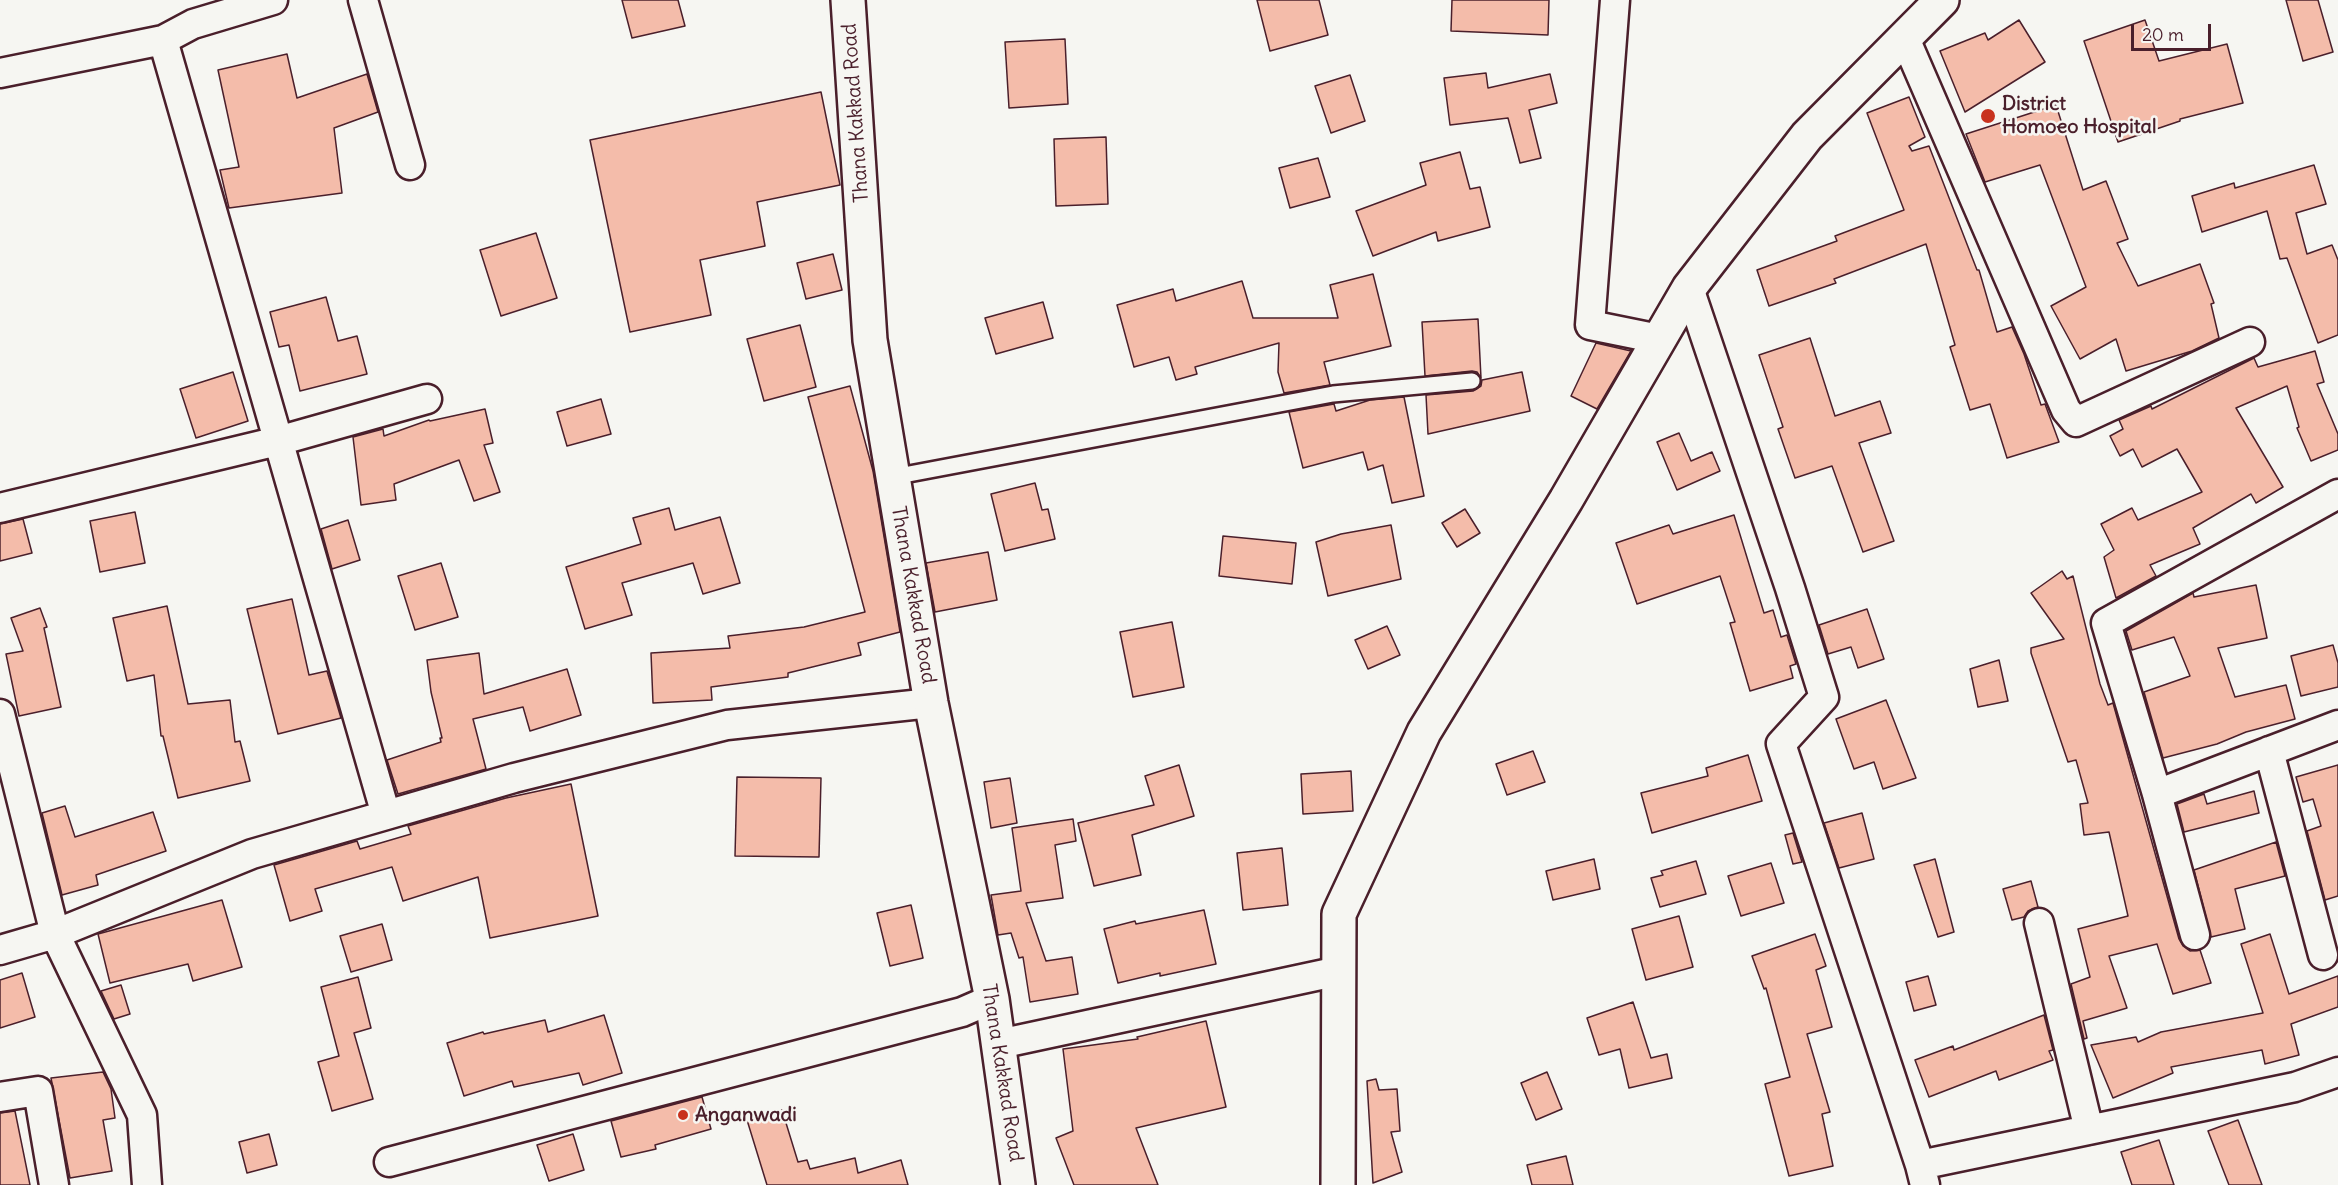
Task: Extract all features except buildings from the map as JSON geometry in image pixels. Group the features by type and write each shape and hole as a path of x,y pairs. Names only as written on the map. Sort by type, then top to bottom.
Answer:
{"main road":[{"name":"Thana Kakkad Road","path":"848,0 870,340 932,704 992,999 1018,1185"},
{"path":"1338,1185 1339,914 1424,732 1566,500 1689,288 1808,136 1904,36 1942,0"}],"street":[{"path":"0,73 163,40 193,24 273,0"},
{"path":"363,0 410,165"},
{"path":"1615,0 1590,325 1659,339"},
{"path":"1904,36 2066,410 2076,422 2250,342"},
{"path":"163,40 386,815"},
{"path":"1689,288 1790,588 1824,697 1781,744 1922,1175 2089,1130 2295,1087 2338,1072"},
{"path":"0,508 278,441 427,399"},
{"path":"2195,935 2157,794 2106,623 2338,494"},
{"path":"0,950 55,934 252,854 514,778 728,725 932,704"},
{"path":"0,714 55,934 142,1115 147,1185"},
{"path":"2157,794 2338,725"},
{"path":"2269,751 2322,955"},
{"path":"2039,923 2089,1130"},
{"path":"999,1044 1339,971"},
{"path":"389,1162 962,1012 992,999"},
{"path":"0,1097 38,1091 54,1185"}],"lane":[{"path":"893,477 1334,394 1472,381"}],"place":[{"name":"District Homoeo Hospital","path":"1988,116"},
{"name":"Anganwadi","path":"683,1115"}]}
